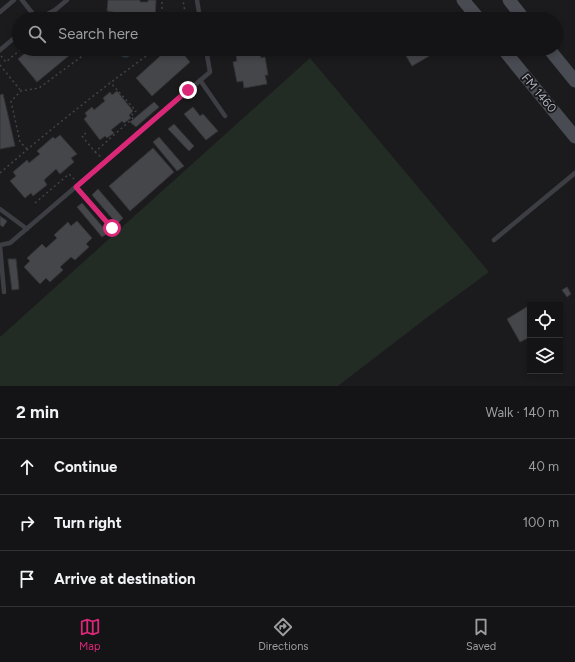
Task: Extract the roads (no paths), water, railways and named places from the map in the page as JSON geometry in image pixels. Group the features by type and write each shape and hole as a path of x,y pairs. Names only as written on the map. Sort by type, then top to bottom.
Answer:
{"main road":[{"path":"463,0 473,12"},
{"path":"509,0 518,12"},
{"name":"FM 1460","path":"509,56 575,136"},
{"path":"555,56 575,81"}],"lane":[{"path":"0,12 14,0"},
{"path":"22,0 32,12"},
{"path":"51,12 67,0"},
{"path":"197,0 199,12"},
{"path":"0,50 12,40"},
{"path":"4,292 0,246 10,243 27,229 210,72 207,56"},
{"path":"200,80 225,116"},
{"path":"494,240 575,172"},
{"path":"77,186 112,228"},
{"path":"0,209 27,229"}]}
